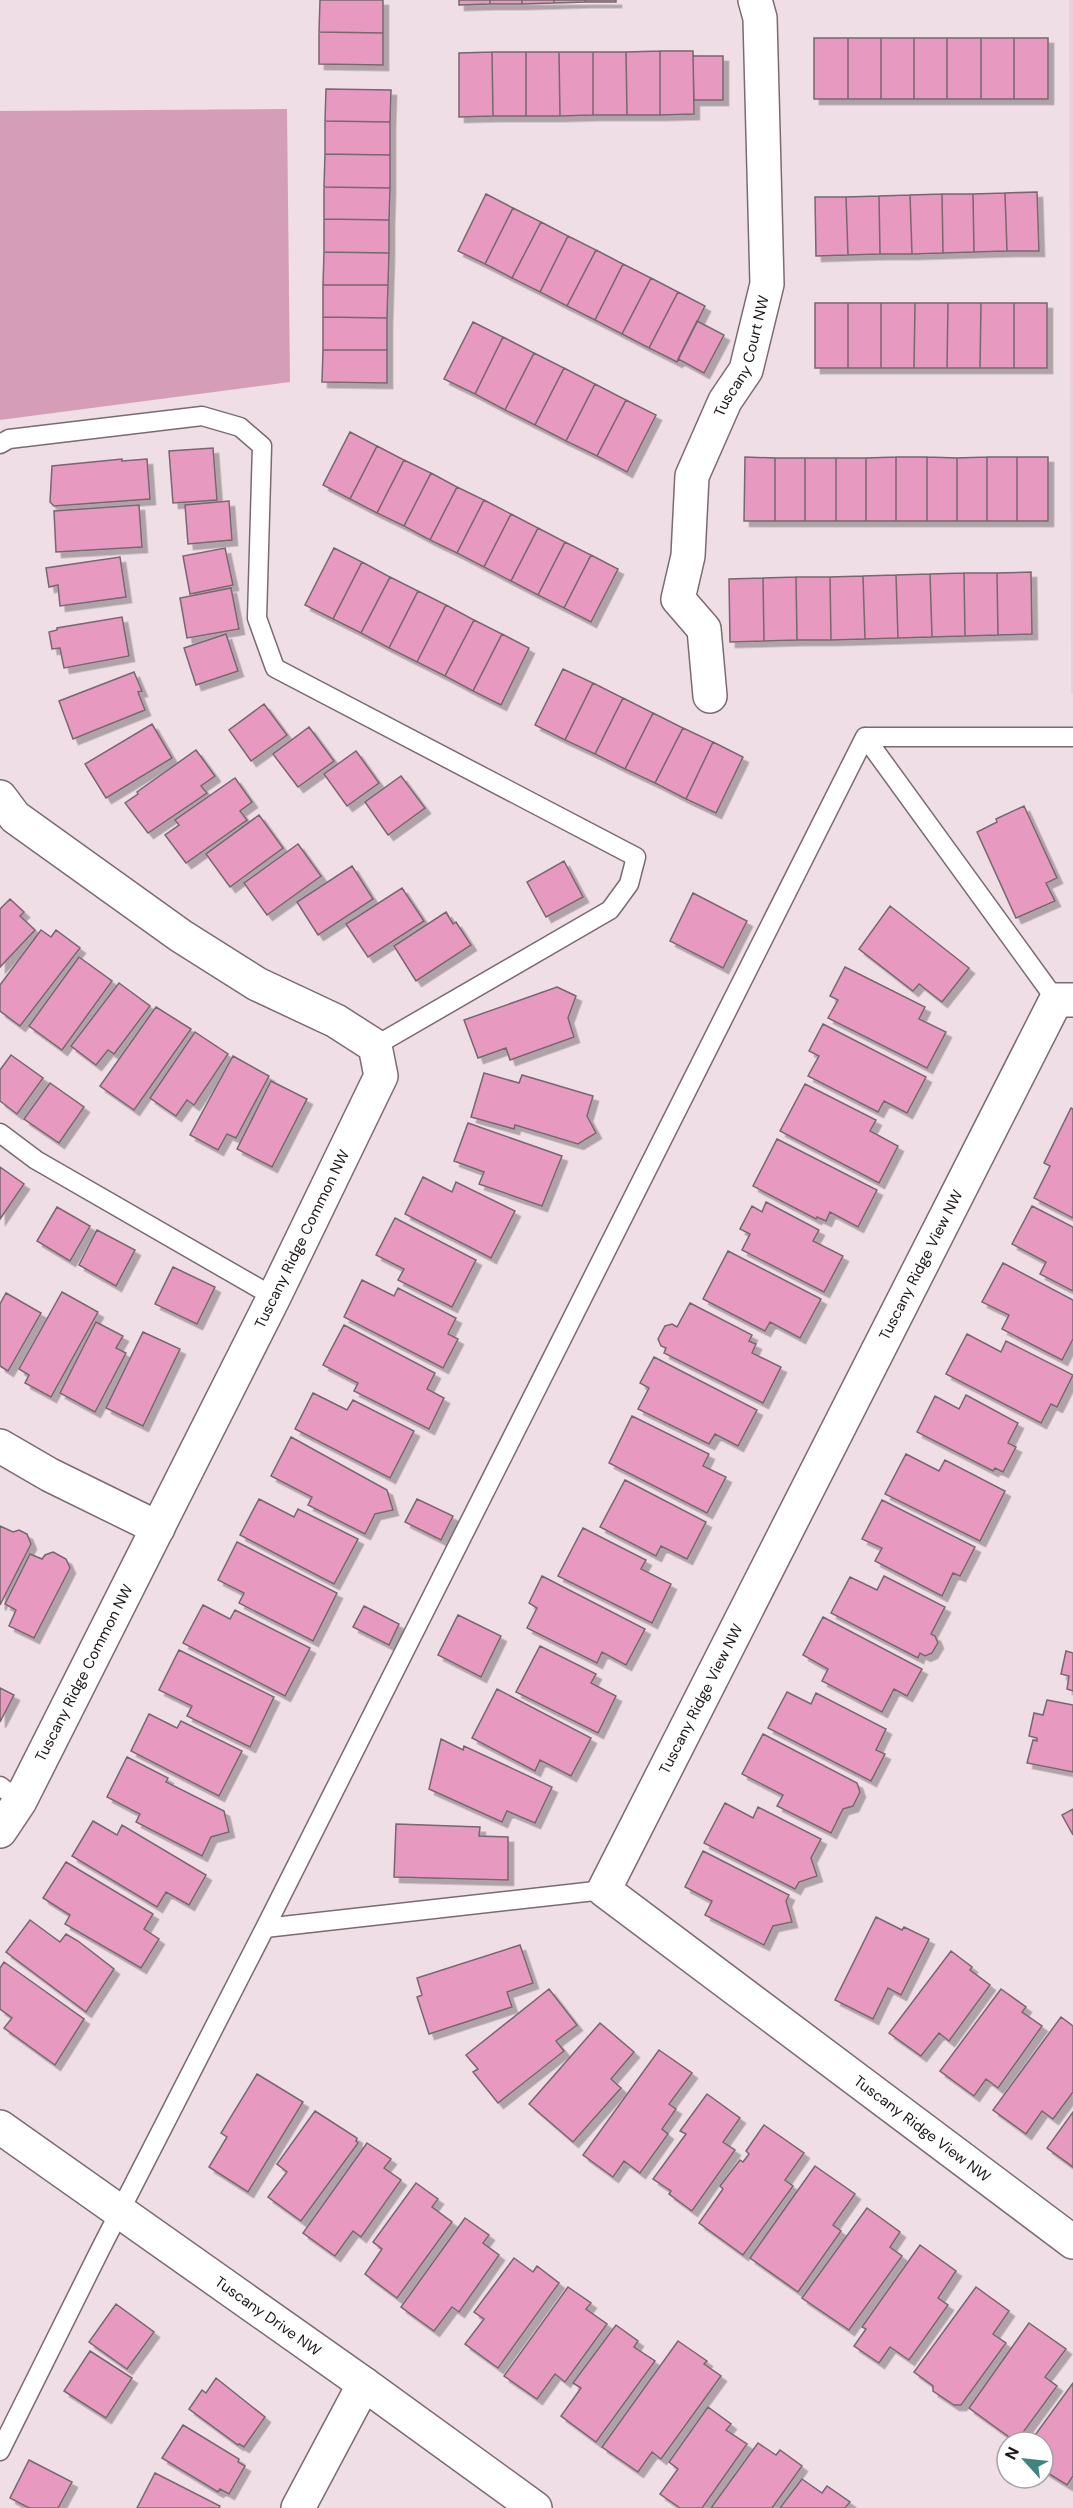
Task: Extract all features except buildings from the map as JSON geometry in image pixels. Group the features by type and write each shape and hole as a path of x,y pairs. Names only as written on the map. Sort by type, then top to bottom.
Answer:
{"street":[{"name":"Tuscany Court NW","path":"710,696 704,629 678,599 688,556 692,476 725,401 746,370 767,284 760,18 755,0"},
{"path":"0,796 15,817 180,936 257,984 336,1022 375,1046"},
{"name":"Tuscany Ridge View NW","path":"1064,1000 604,1890 1073,2242"},
{"name":"Tuscany Ridge Common NW","path":"0,1831 10,1793 158,1528 381,1076 375,1046"},
{"path":"0,1446 50,1475 158,1528"},
{"name":"Tuscany Drive NW","path":"0,2127 118,2213 364,2384 535,2508"},
{"path":"298,2508 364,2384"}],"lane":[{"path":"0,444 9,440 202,416 240,427 262,446 257,618 275,668 636,857 629,884 610,910 375,1046"},
{"path":"865,737 1073,737"},
{"path":"865,737 1064,1000"},
{"path":"0,2451 118,2213 265,1928 865,737"},
{"path":"0,1133 36,1160 273,1297"},
{"path":"265,1928 604,1890"}],"shaded area":[{"path":"1069,0 1073,0 1073,694 1071,694"},
{"path":"287,109 290,382 0,420 0,111"}]}
